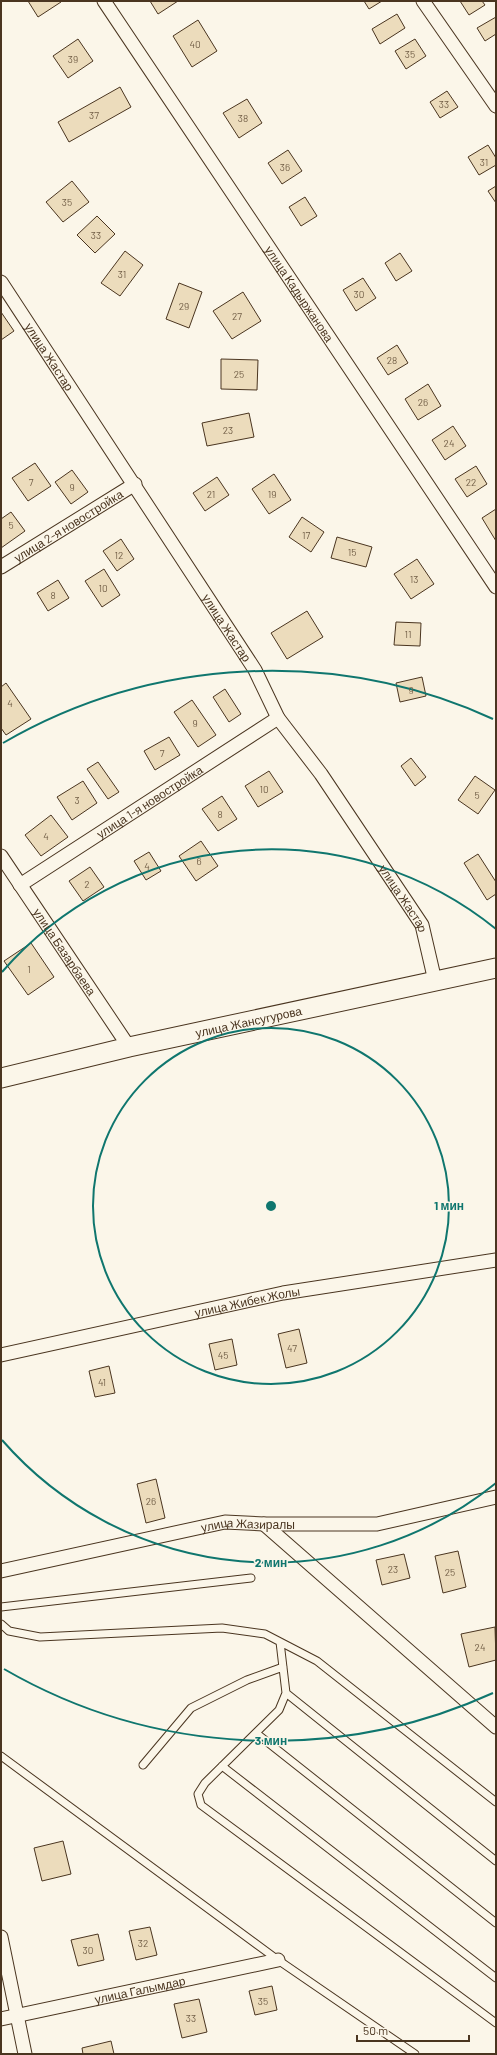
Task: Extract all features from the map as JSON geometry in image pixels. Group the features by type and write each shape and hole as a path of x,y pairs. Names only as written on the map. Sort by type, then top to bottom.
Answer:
{"main road":[{"name":"улица Жансугурова","path":"1,1078 129,1047 496,968"}],"street":[{"name":"улица Кадыржанова","path":"104,1 496,587"},
{"path":"423,1 496,106"},
{"name":"улица Жастар","path":"1,282 135,484 255,670 278,718 321,774 422,925 435,981"},
{"name":"улица 2-я новостройка","path":"1,567 135,484"},
{"name":"улица 1-я новостройка","path":"20,885 278,718"},
{"name":"улица Базарбаева","path":"1,856 129,1047"},
{"name":"улица Жибек Жолы","path":"1,1355 283,1293 496,1260"},
{"name":"улица Жазиралы","path":"1,1571 225,1522 264,1524 377,1524 496,1497"},
{"path":"264,1524 496,1727"},
{"path":"483,1716 496,1713"},
{"path":"1,1937 25,2054"},
{"name":"улица Галымдар","path":"1,2019 278,1960"}],"lane":[{"path":"1,1607 251,1578"},
{"path":"1,1624 9,1631 40,1636 222,1628 265,1634 317,1661 496,1802"},
{"path":"280,1642 286,1693 279,1710 205,1783 198,1794 201,1805 496,2023"},
{"path":"143,1765 191,1708 247,1680 283,1668"},
{"path":"286,1693 496,1861"},
{"path":"256,1733 496,1923"},
{"path":"1,1756 278,1960 415,2054"},
{"path":"222,1766 496,1978"}],"building":[{"path":"28,1 60,1 61,2 38,17"},
{"path":"150,1 178,1 158,14"},
{"path":"364,1 382,1 369,9"},
{"path":"460,1 482,1 485,5 469,15"},
{"path":"397,14 405,28 380,44 372,29"},
{"path":"496,17 496,34 485,41 477,28"},
{"path":"198,20 217,51 192,67 173,36"},
{"path":"78,39 93,61 68,78 53,56"},
{"path":"415,39 426,56 406,69 395,51"},
{"path":"120,87 131,107 69,142 58,122"},
{"path":"447,91 458,107 440,118 430,102"},
{"path":"247,99 262,123 239,138 223,113"},
{"path":"488,145 496,158 496,165 479,175 468,157"},
{"path":"288,150 302,171 282,184 268,163"},
{"path":"72,181 89,202 63,222 46,202"},
{"path":"496,186 496,203 488,191"},
{"path":"305,197 317,216 301,226 289,207"},
{"path":"97,216 115,234 95,253 77,235"},
{"path":"125,251 143,265 120,296 101,283"},
{"path":"400,253 412,271 396,281 385,263"},
{"path":"363,278 376,298 356,311 343,290"},
{"path":"179,283 202,292 189,328 166,319"},
{"path":"243,292 261,321 232,339 213,311"},
{"path":"1,312 14,331 1,340"},
{"path":"397,345 408,363 388,375 377,358"},
{"path":"221,359 258,360 257,390 221,389"},
{"path":"428,384 441,406 418,420 405,399"},
{"path":"249,413 254,437 207,446 202,423"},
{"path":"453,426 466,446 445,460 432,440"},
{"path":"35,463 51,486 28,501 12,478"},
{"path":"476,466 487,484 467,497 455,479"},
{"path":"72,470 88,492 71,504 55,482"},
{"path":"274,474 291,500 269,514 252,489"},
{"path":"217,477 229,495 205,511 193,493"},
{"path":"496,509 496,541 482,518"},
{"path":"11,512 25,531 1,548 1,519"},
{"path":"302,517 324,532 311,552 289,537"},
{"path":"337,537 372,547 366,567 331,558"},
{"path":"121,539 134,559 117,571 103,551"},
{"path":"417,559 434,584 411,599 394,574"},
{"path":"104,569 120,595 102,607 85,581"},
{"path":"58,580 69,598 48,611 37,593"},
{"path":"307,611 323,637 287,659 271,633"},
{"path":"396,622 421,623 420,646 394,645"},
{"path":"422,677 426,696 400,702 396,683"},
{"path":"6,683 31,719 6,735 1,728 1,687"},
{"path":"225,689 241,714 229,722 213,697"},
{"path":"192,700 216,735 198,747 174,712"},
{"path":"169,737 180,755 155,770 144,751"},
{"path":"411,758 426,777 415,786 401,766"},
{"path":"98,762 119,792 108,799 87,769"},
{"path":"269,771 283,792 258,807 245,786"},
{"path":"475,776 495,790 478,814 458,800"},
{"path":"83,781 97,803 72,820 57,797"},
{"path":"222,796 237,819 218,831 202,809"},
{"path":"51,815 68,837 41,856 25,835"},
{"path":"201,841 218,866 196,881 179,856"},
{"path":"149,852 161,871 146,880 134,861"},
{"path":"478,854 496,882 496,894 487,900 464,863"},
{"path":"90,867 104,887 83,901 69,881"},
{"path":"31,943 54,977 28,995 4,961"},
{"path":"299,1329 307,1363 286,1368 278,1334"},
{"path":"232,1339 237,1365 215,1370 209,1344"},
{"path":"109,1366 115,1393 95,1397 89,1371"},
{"path":"156,1479 165,1518 146,1523 137,1484"},
{"path":"458,1551 466,1587 443,1593 435,1556"},
{"path":"404,1554 410,1578 382,1585 376,1560"},
{"path":"495,1627 496,1660 469,1667 461,1634"},
{"path":"63,1841 71,1874 42,1881 34,1848"},
{"path":"150,1927 157,1955 136,1960 129,1931"},
{"path":"98,1934 104,1960 78,1966 71,1940"},
{"path":"272,1986 277,2010 255,2015 249,1991"},
{"path":"199,1999 207,2032 182,2038 174,2004"},
{"path":"111,2041 114,2054 83,2054 82,2048"}]}
